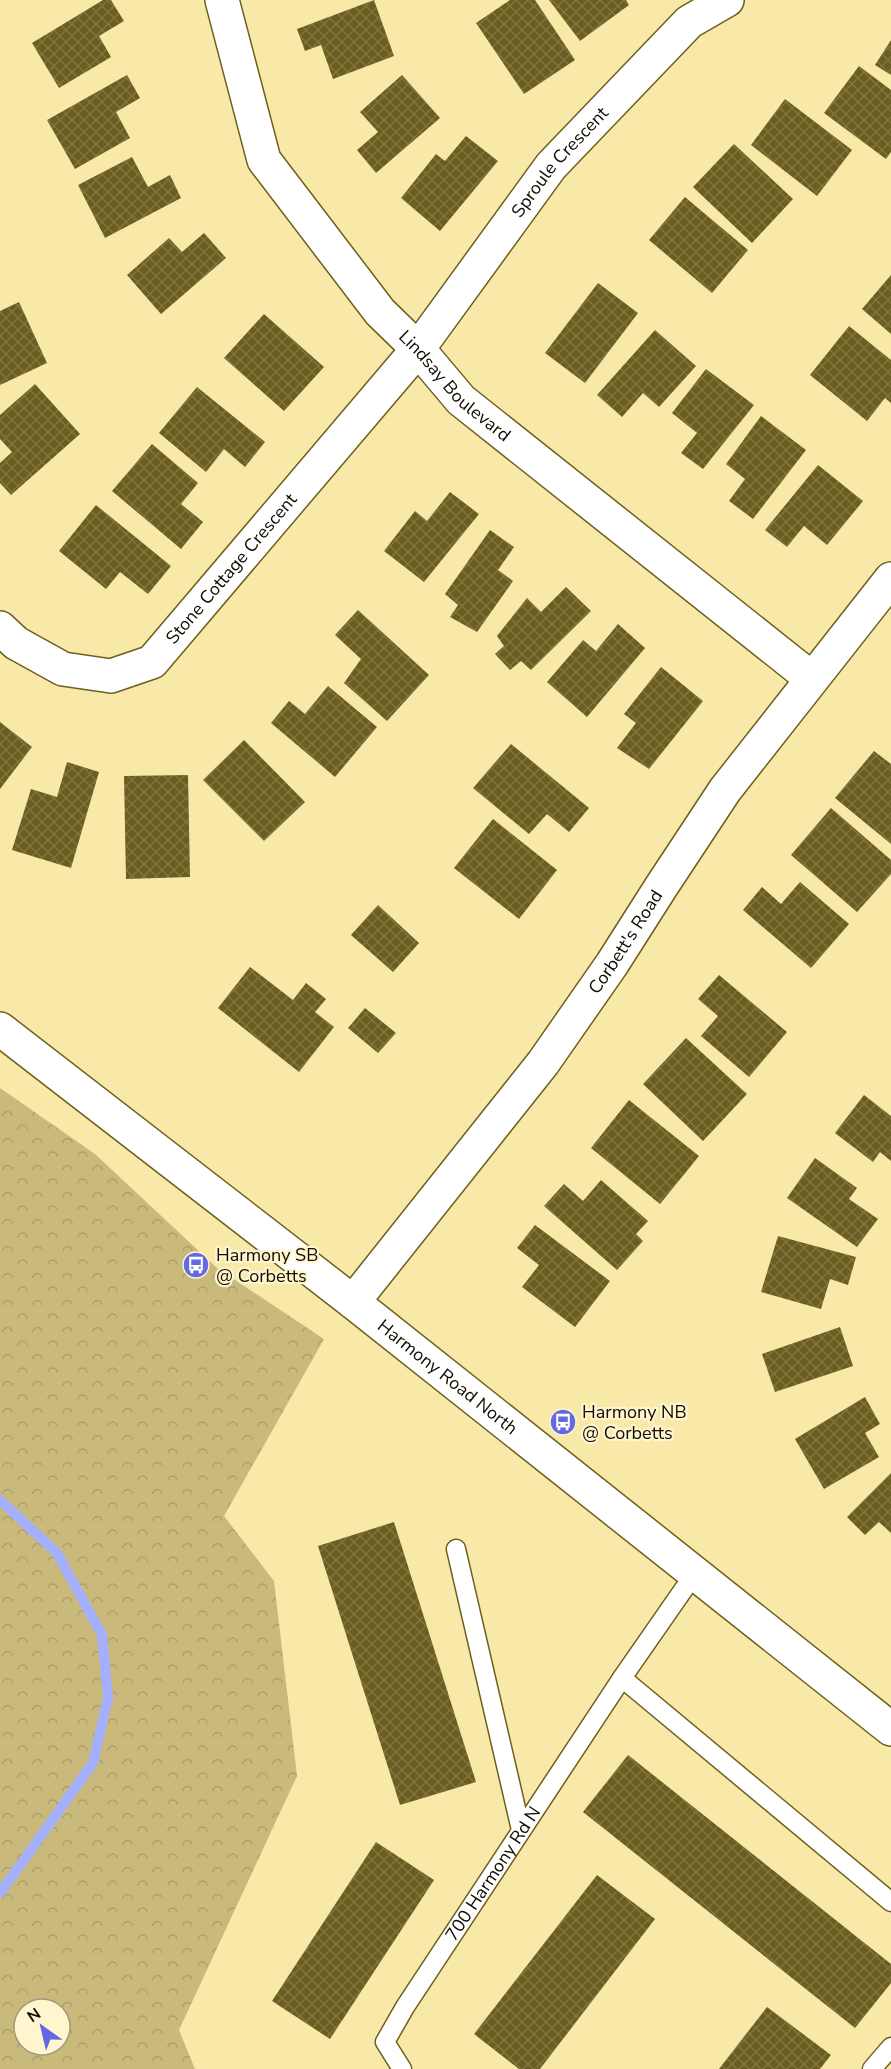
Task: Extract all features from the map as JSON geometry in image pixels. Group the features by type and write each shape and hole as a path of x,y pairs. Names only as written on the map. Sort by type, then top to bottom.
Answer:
{"street":[{"name":"Lindsay Boulevard","path":"222,0 264,160 380,312 418,349 461,400 811,678"},
{"name":"Sproule Crescent","path":"418,349 551,166 689,22 727,0"},
{"name":"Stone Cottage Crescent","path":"0,628 16,643 63,669 111,676 152,662 418,349"},
{"name":"Corbett's Road","path":"353,1302 543,1063 612,964 725,790 891,579"},
{"name":"Harmony Road North","path":"0,1029 353,1302 891,1730"}],"lane":[{"path":"456,1549 521,1830"},
{"name":"700 Harmony Rd N","path":"402,2069 385,2042 405,2007 622,1678 695,1573"},
{"path":"622,1678 891,1902"},
{"path":"872,2069 891,2047"}],"green space":[{"path":"0,1088 95,1154 217,1268 324,1339 224,1516 274,1581 297,1776 179,2030 195,2069 0,2069"}],"building":[{"path":"103,0 111,0 124,21 99,36 111,57 59,88 32,43"},
{"path":"374,0 394,56 333,79 321,45 305,51 297,29"},
{"path":"510,0 535,0 575,60 524,94 476,23"},
{"path":"549,0 626,0 629,5 580,41"},
{"path":"891,40 891,75 875,65"},
{"path":"859,66 891,90 891,152 886,159 824,113"},
{"path":"127,75 140,98 116,112 130,138 75,169 47,120"},
{"path":"402,75 440,118 376,173 357,150 378,132 360,112"},
{"path":"785,99 852,150 817,196 751,145"},
{"path":"466,136 498,161 440,231 401,198 436,154 445,161"},
{"path":"734,144 793,199 752,243 693,187"},
{"path":"132,157 148,187 170,175 181,198 105,238 78,185"},
{"path":"685,197 748,250 712,293 649,240"},
{"path":"204,233 226,258 161,314 127,275 169,238 182,252"},
{"path":"891,275 891,334 862,309"},
{"path":"598,283 638,313 585,383 545,353"},
{"path":"19,302 47,363 0,385 0,311"},
{"path":"264,314 324,367 284,411 224,358"},
{"path":"849,326 891,360 891,403 885,398 867,421 810,375"},
{"path":"655,330 696,366 659,407 643,393 622,417 597,395"},
{"path":"706,369 754,405 703,469 681,453 697,433 672,413"},
{"path":"35,384 80,434 11,495 0,483 0,463 12,452 0,439 0,415"},
{"path":"197,387 265,442 245,467 224,449 206,472 159,433"},
{"path":"761,416 806,450 753,519 729,501 745,479 726,464"},
{"path":"152,444 198,483 181,504 203,522 181,549 112,491"},
{"path":"818,465 863,501 827,545 804,526 787,547 765,530"},
{"path":"450,492 479,514 424,582 384,551 415,511 427,521"},
{"path":"96,505 171,566 148,594 120,572 106,589 59,551"},
{"path":"490,530 514,547 498,570 513,581 477,632 450,617 458,605 445,594"},
{"path":"566,587 591,611 531,670 521,661 510,670 495,654 504,646 497,636 527,598 541,612"},
{"path":"358,610 429,675 387,721 344,683 361,659 335,635"},
{"path":"618,624 645,648 587,717 547,682 583,640 596,651"},
{"path":"661,667 703,701 649,769 617,748 636,723 624,714"},
{"path":"328,686 377,727 335,777 271,723 289,701 305,714"},
{"path":"0,722 32,747 0,789"},
{"path":"244,740 305,802 264,841 203,780"},
{"path":"511,744 589,808 569,832 547,814 529,834 473,788"},
{"path":"874,751 891,764 891,844 835,798"},
{"path":"67,762 99,772 71,868 12,850 31,789 57,797"},
{"path":"188,775 190,877 126,879 124,776"},
{"path":"831,808 891,860 891,874 857,912 791,855"},
{"path":"493,819 557,870 519,919 454,868"},
{"path":"800,882 849,924 811,968 743,910 762,887 781,904"},
{"path":"378,905 419,943 393,972 351,935"},
{"path":"250,967 293,1000 306,983 326,999 315,1012 334,1027 299,1072 218,1008"},
{"path":"719,975 787,1032 749,1077 701,1036 718,1016 698,999"},
{"path":"365,1008 396,1033 378,1053 348,1028"},
{"path":"686,1038 747,1094 703,1141 643,1084"},
{"path":"864,1095 891,1116 891,1161 880,1152 873,1162 835,1133"},
{"path":"629,1100 699,1156 660,1204 591,1148"},
{"path":"815,1158 857,1188 849,1199 878,1219 857,1247 787,1198"},
{"path":"601,1180 648,1221 636,1234 643,1241 617,1270 544,1206 564,1184 583,1201"},
{"path":"535,1225 610,1281 575,1327 522,1287 539,1265 517,1248"},
{"path":"778,1236 856,1257 848,1285 830,1279 821,1309 761,1292"},
{"path":"840,1327 853,1366 775,1392 762,1354"},
{"path":"865,1397 880,1424 865,1433 879,1457 824,1489 795,1439"},
{"path":"891,1473 891,1533 879,1522 865,1535 847,1517"},
{"path":"394,1522 476,1782 400,1805 318,1546"},
{"path":"628,1755 891,1964 891,1983 855,2028 583,1812"},
{"path":"376,1842 434,1880 330,2039 272,2001"},
{"path":"597,1875 655,1919 540,2069 519,2069 474,2034"},
{"path":"767,2007 831,2055 820,2069 719,2069"}],"waterway":[{"path":"0,1500 57,1553 102,1635 108,1698 93,1763 0,1893"}],"place":[{"name":"Harmony SB @ Corbetts","path":"196,1265"},
{"name":"Harmony NB @ Corbetts","path":"563,1422"}]}
